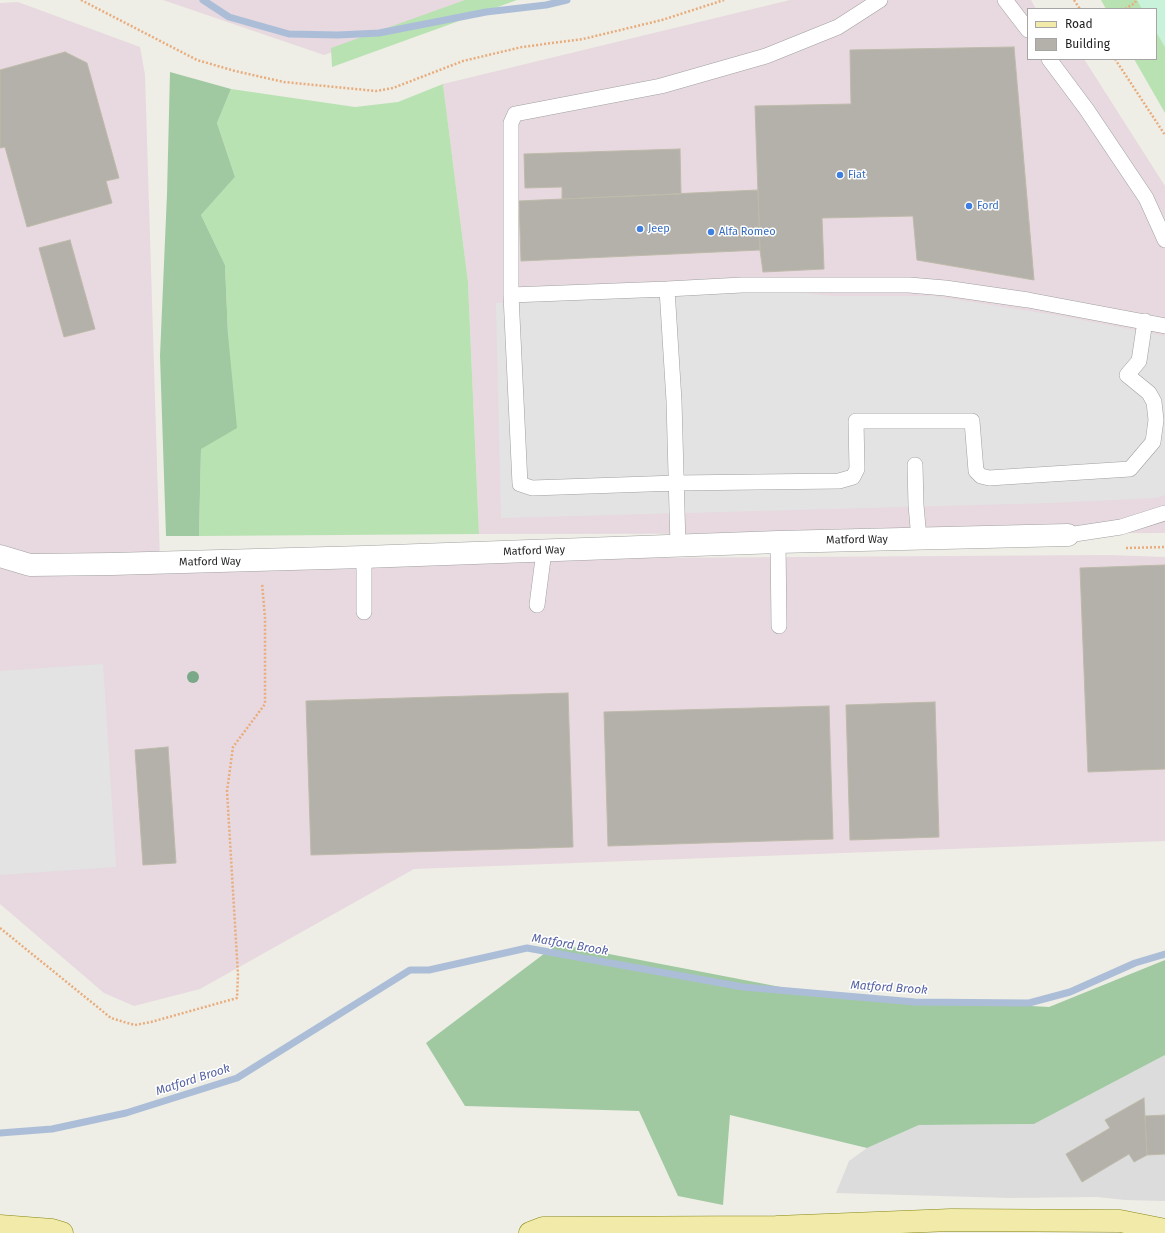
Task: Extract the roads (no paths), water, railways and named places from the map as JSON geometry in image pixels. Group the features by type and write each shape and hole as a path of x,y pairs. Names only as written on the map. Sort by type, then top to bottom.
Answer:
{"main road":[{"path":"530,1233 543,1228 869,1228 951,1220 1120,1221 1165,1230"},
{"path":"0,1226 52,1230 62,1233"}],"street":[{"name":"Matford Way","path":"0,556 30,565 261,561 778,542 1068,535"}],"lane":[{"path":"880,0 838,27 766,56 661,86 515,114 511,123 511,295 520,484 532,488 677,483 839,481 853,477 856,468 856,421 972,421 976,470 981,476 989,478 1130,469 1153,442 1156,420 1154,402 1149,393 1127,375 1139,361 1145,321"},
{"path":"1005,0 1027,29"},
{"path":"1050,60 1087,110 1146,198 1165,240"},
{"path":"511,295 742,286 922,286 970,290 1145,321 1165,326"},
{"path":"667,289 677,483 678,546"},
{"path":"916,465 916,504 919,539"},
{"path":"1068,535 1122,527 1165,513"},
{"path":"778,542 779,626"},
{"path":"537,605 544,551"},
{"path":"364,557 364,612"}],"waterway":[{"path":"203,0 229,17 289,34 338,35 379,33 486,12 546,5 567,0"},
{"name":"Matford Brook","path":"0,1133 52,1129 126,1113 237,1078 410,970 429,970 527,948 743,987 915,1002 1029,1003 1070,992 1135,963 1165,954"}],"place":[{"name":"Fiat","path":"840,175"},
{"name":"Ford","path":"969,206"},
{"name":"Jeep","path":"640,229"},
{"name":"Alfa Romeo","path":"711,232"}]}
